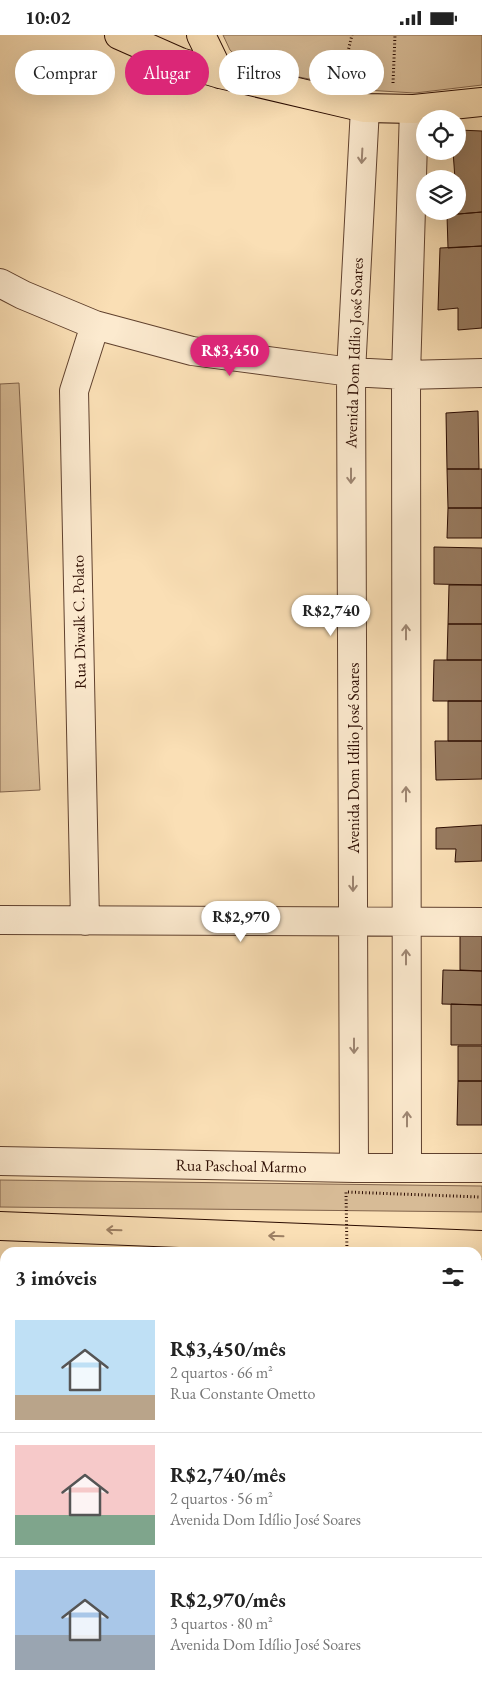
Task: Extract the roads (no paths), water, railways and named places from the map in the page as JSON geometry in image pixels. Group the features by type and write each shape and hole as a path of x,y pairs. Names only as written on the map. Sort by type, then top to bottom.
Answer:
{"main road":[{"path":"119,35 180,62 219,75"},
{"path":"202,35 219,73"},
{"path":"299,93 364,108 402,109 482,102"},
{"path":"0,1226 482,1245"}],"street":[{"name":"Avenida Dom Idílio José Soares","path":"354,1168 351,372 364,108"},
{"path":"402,109 406,375 407,1168"},
{"path":"0,283 23,295 95,325 192,351 351,372 406,375 482,373"},
{"name":"Rua Diwalk C. Polato","path":"85,921 74,391 95,325"},
{"path":"0,920 482,922"},
{"name":"Rua Paschoal Marmo","path":"0,1161 354,1168 482,1168"}]}
